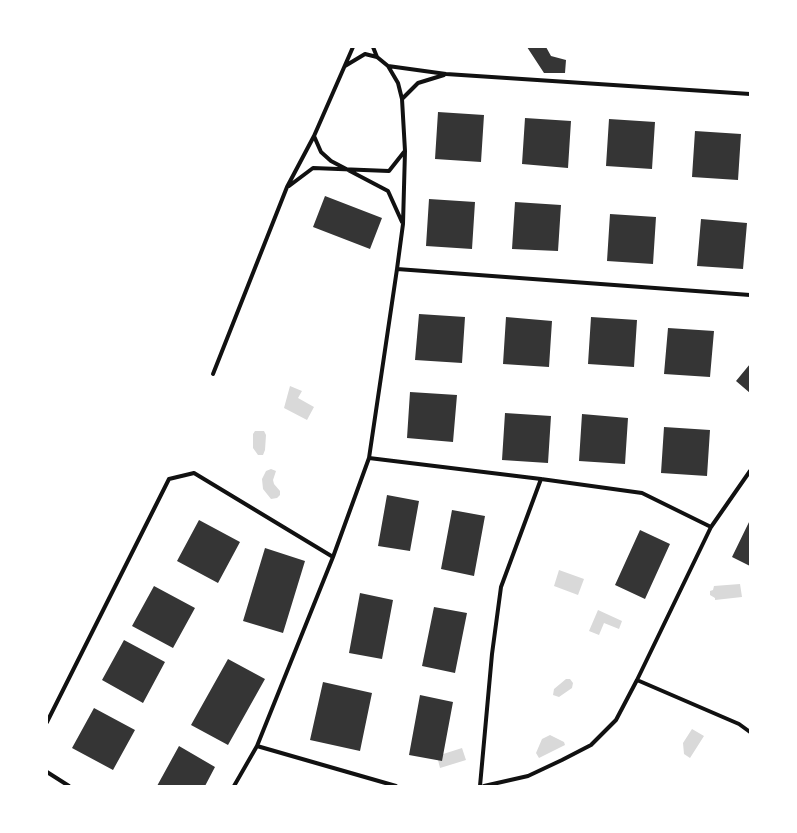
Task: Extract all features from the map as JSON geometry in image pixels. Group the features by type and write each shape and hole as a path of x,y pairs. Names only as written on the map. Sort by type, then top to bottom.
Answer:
{"street":[{"path":"213,374 287,187 314,136 352,47"},
{"path":"234,786 257,746 333,556 369,458 403,224 405,151 402,99 398,83 388,66 378,57 373,47"},
{"path":"345,66 365,54 378,57"},
{"path":"388,66 446,74 750,94"},
{"path":"402,99 418,84 446,74"},
{"path":"314,136 321,152 331,161 388,191 403,224"},
{"path":"287,187 313,168 389,171 405,151"},
{"path":"397,269 750,294"},
{"path":"745,294 750,299"},
{"path":"369,458 642,493 711,527"},
{"path":"484,786 528,776 562,760 591,745 616,720 711,527 750,471"},
{"path":"47,722 170,480 194,473 333,556"},
{"path":"480,786 492,654 501,587 540,479"},
{"path":"637,680 739,724 750,732"},
{"path":"257,746 396,786"},
{"path":"47,772 69,786"}],"shaded area":[{"path":"290,386 302,391 298,398 314,407 307,420 284,408"},
{"path":"255,431 264,431 266,435 265,450 263,455 258,455 253,448 253,434"},
{"path":"271,469 276,471 273,480 274,484 280,491 280,495 277,498 271,499 263,489 262,479 266,471"},
{"path":"559,570 584,579 578,595 554,586"},
{"path":"740,584 742,597 715,600 715,598 710,595 710,591 713,590 714,586"},
{"path":"598,610 622,621 619,629 604,623 599,635 589,631"},
{"path":"566,679 570,679 573,683 572,688 559,697 553,695 554,689"},
{"path":"692,729 704,736 690,758 684,754 683,743"},
{"path":"550,735 564,742 565,745 539,758 536,753 542,739"},
{"path":"462,748 466,760 440,768 437,756"}],"building":[{"path":"527,47 546,47 551,56 566,60 565,73 544,73"},
{"path":"438,112 484,115 481,162 435,159"},
{"path":"525,118 571,121 568,168 522,164"},
{"path":"609,119 655,122 652,169 606,166"},
{"path":"695,131 741,134 738,180 692,177"},
{"path":"325,196 382,218 370,249 313,227"},
{"path":"429,199 475,202 472,249 426,246"},
{"path":"515,202 561,205 558,251 512,249"},
{"path":"610,214 656,217 653,264 607,261"},
{"path":"701,219 747,223 743,269 697,266"},
{"path":"419,314 465,317 462,363 415,360"},
{"path":"506,317 552,321 549,367 503,364"},
{"path":"591,317 637,320 634,367 588,364"},
{"path":"668,328 714,331 710,377 664,374"},
{"path":"750,364 750,393 736,381"},
{"path":"410,392 457,395 453,442 407,438"},
{"path":"505,413 551,416 548,463 502,460"},
{"path":"582,414 628,418 625,464 579,461"},
{"path":"664,427 710,430 707,476 661,473"},
{"path":"387,495 419,501 410,551 378,546"},
{"path":"452,510 485,516 474,576 441,569"},
{"path":"199,520 240,542 218,583 177,561"},
{"path":"750,520 750,566 732,557"},
{"path":"640,530 670,544 645,599 615,585"},
{"path":"265,548 305,561 283,633 243,621"},
{"path":"154,586 195,608 173,648 132,626"},
{"path":"360,593 393,600 382,659 349,653"},
{"path":"434,607 467,613 455,673 422,666"},
{"path":"124,640 165,662 143,703 102,680"},
{"path":"228,659 265,679 228,745 191,725"},
{"path":"323,682 372,693 360,751 310,740"},
{"path":"420,695 453,702 442,761 409,755"},
{"path":"94,708 135,730 113,770 72,748"},
{"path":"179,746 215,767 205,786 157,786"}]}
